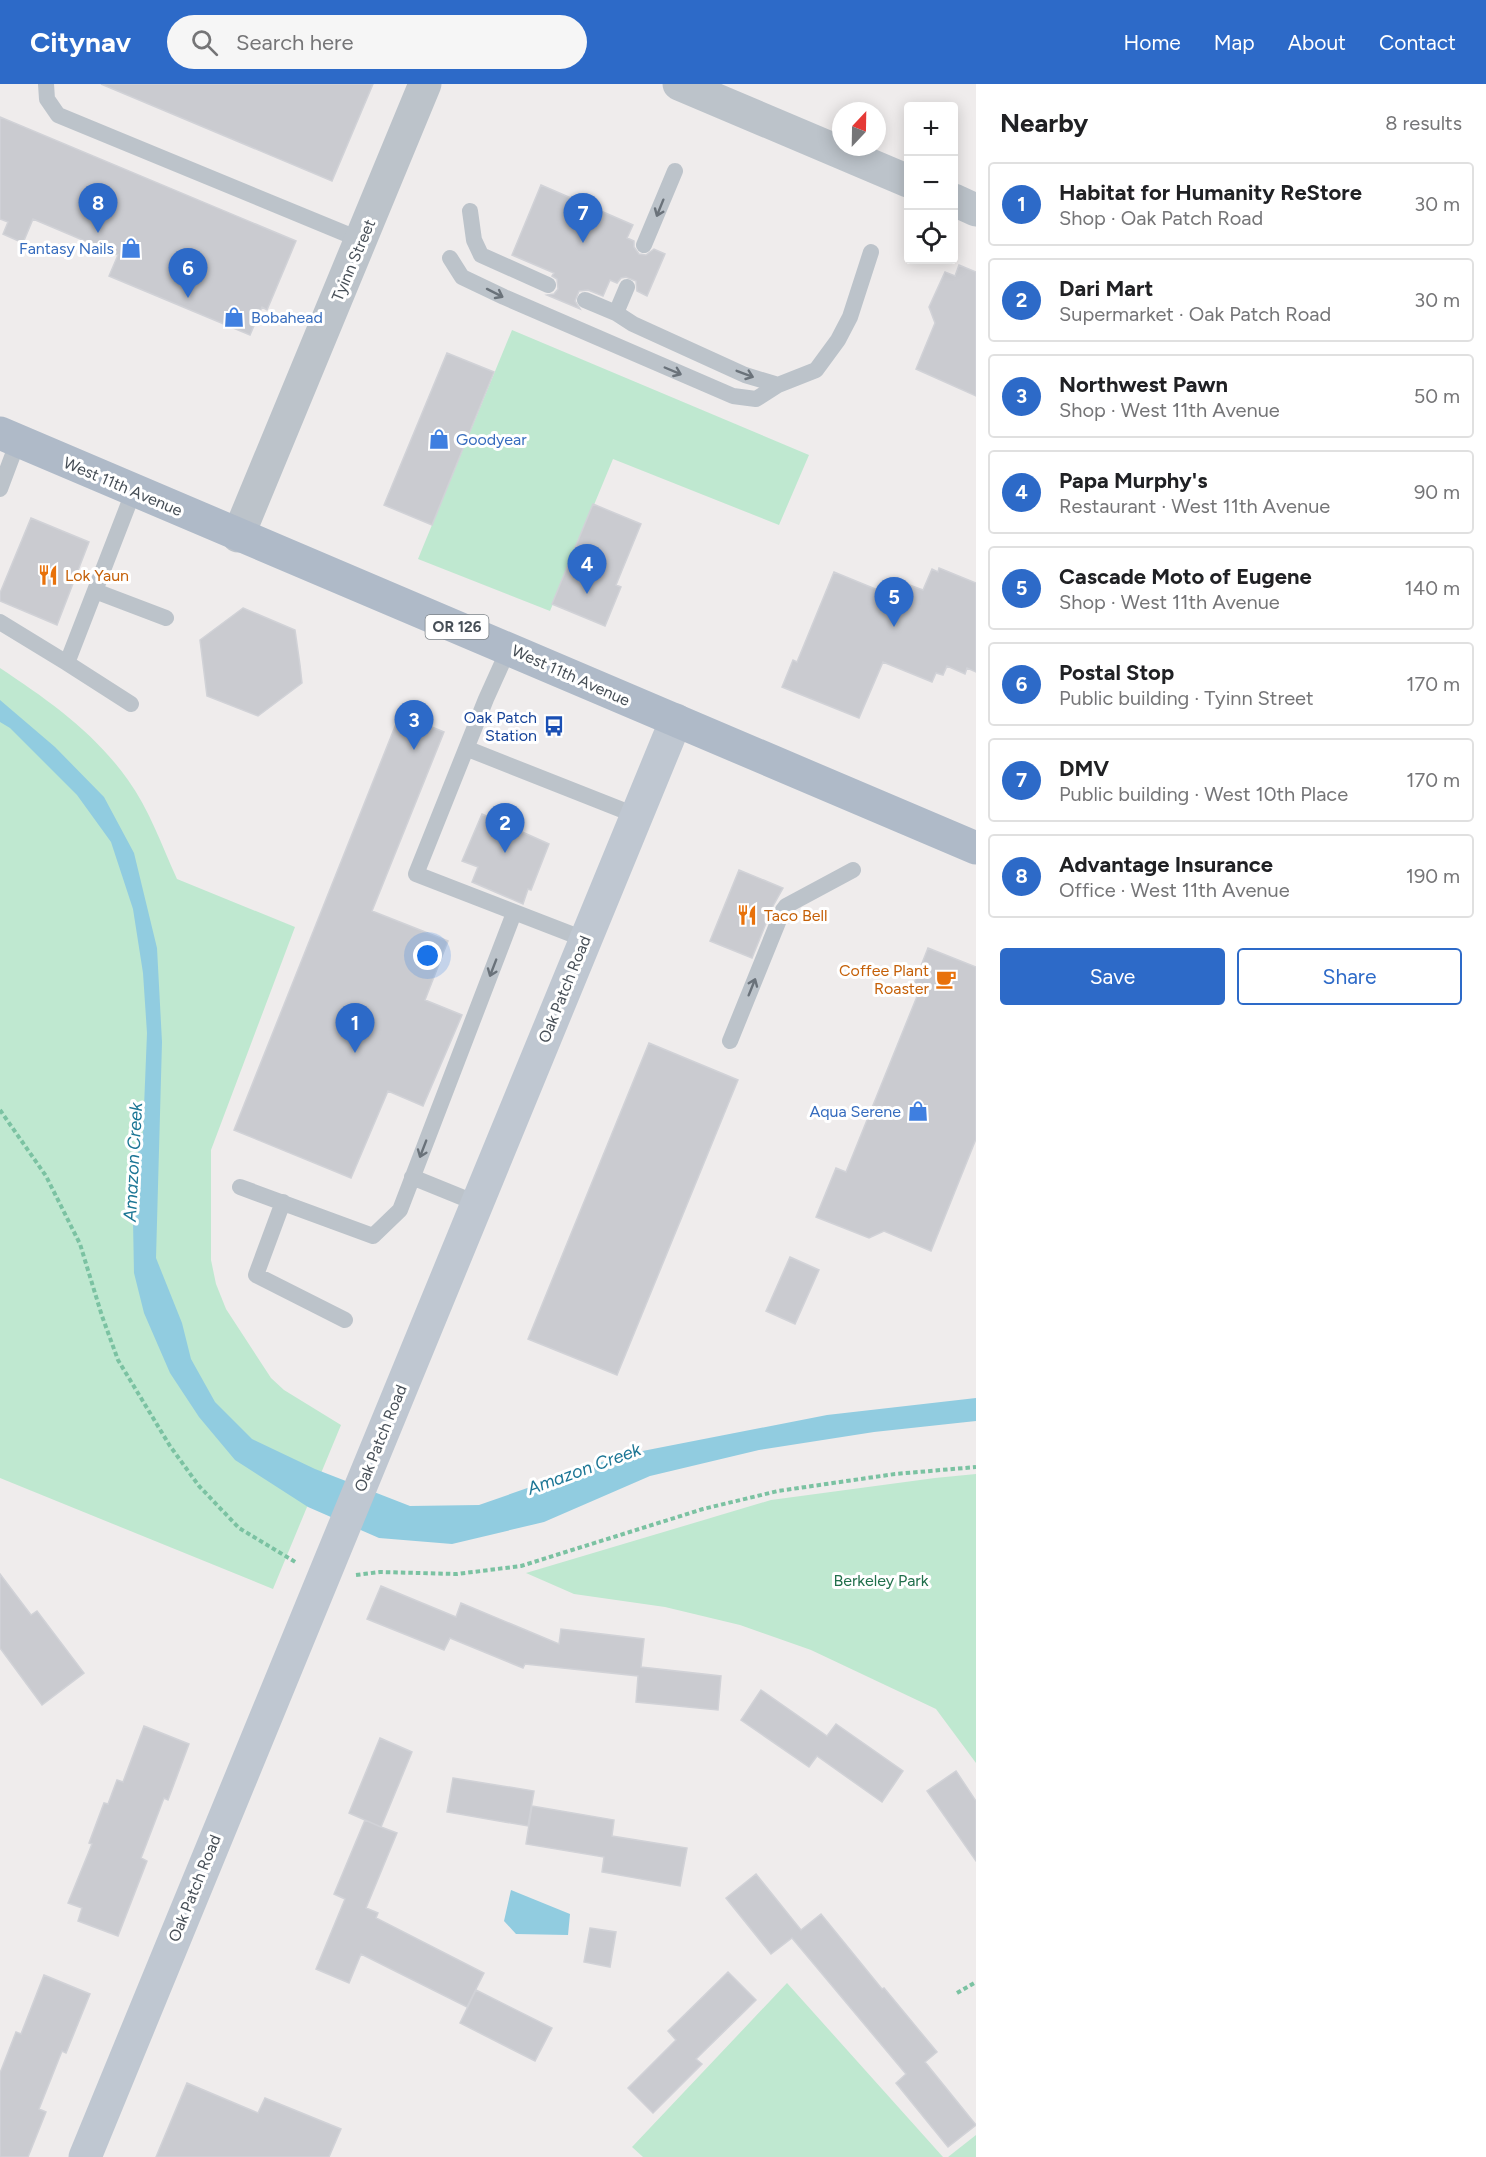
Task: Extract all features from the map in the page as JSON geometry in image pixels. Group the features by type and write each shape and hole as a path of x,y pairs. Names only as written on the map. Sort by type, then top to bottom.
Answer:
{"main road":[{"name":"West 11th Avenue","path":"9,437 976,848"}],"street":[{"name":"Tyinn Street","path":"238,536 425,84"},
{"path":"679,84 904,179"},
{"path":"958,202 976,210"},
{"name":"Oak Patch Road","path":"85,2157 676,720"}],"lane":[{"path":"46,84 47,99 58,115 361,240"},
{"path":"644,245 675,171"},
{"path":"470,211 474,240 482,255 548,285"},
{"path":"450,258 462,276 504,297 733,396 756,399 778,385 816,370 838,340 850,317 871,252"},
{"path":"616,313 627,287"},
{"path":"585,300 745,375 778,385"},
{"path":"0,489 9,437"},
{"path":"67,663 134,490"},
{"path":"95,591 166,618"},
{"path":"0,622 131,704"},
{"path":"509,648 416,873 584,939"},
{"path":"468,749 635,815"},
{"path":"730,1041 783,910 786,906 854,870"},
{"path":"240,1187 373,1236 400,1210 514,913"},
{"path":"412,1177 476,1203"},
{"path":"283,1202 256,1275 345,1320"}],"path":[{"path":"957,1993 976,1982"}],"green space":[{"path":"512,330 809,455 779,525 613,459 550,611 418,559"},
{"path":"0,668 69,718 115,763 142,803 177,879 295,927 211,1150 211,1260 216,1284 226,1309 271,1378 284,1390 341,1425 273,1589 0,1478"},
{"name":"Berkeley Park","path":"976,1474 976,1763 936,1709 811,1650 740,1625 665,1607 574,1594 526,1573 771,1500"},
{"path":"787,1983 943,2157 643,2157 632,2147"},
{"path":"976,2135 976,2157 948,2157"}],"water":[{"name":"Amazon Creek","path":"0,700 55,747 104,797 134,853 157,948 162,1042 156,1258 182,1323 191,1359 215,1402 252,1439 315,1469 410,1506 479,1505 622,1455 827,1415 976,1398 976,1421 874,1432 759,1450 650,1476 544,1522 452,1544 379,1538 308,1507 235,1460 199,1417 170,1373 144,1313 134,1273 133,1221 137,1157 143,1132 147,1033 143,973 133,909 111,842 77,795 10,728 0,722"},
{"path":"511,1890 570,1914 568,1935 516,1934 504,1921"}],"building":[{"path":"101,84 373,84 332,181"},
{"path":"0,117 296,241 267,310 262,307 250,335 109,276 118,255 33,219 23,243 3,234 8,222 0,219"},
{"path":"541,185 633,225 627,238 634,241 634,247 639,254 646,255 654,249 665,254 647,296 637,291 636,281 626,277 621,278 617,283 610,280 603,296 588,290 579,291 575,301 580,309 547,295 554,294 558,289 557,279 552,276 554,273 512,255"},
{"path":"959,265 976,272 976,396 916,369 935,323 929,307 945,272 955,276"},
{"name":"Goodyear","path":"447,353 494,372 432,525 384,505"},
{"path":"593,504 641,524 616,585 621,587 605,626 552,604"},
{"name":"Lok Yaun","path":"31,518 89,542 57,625 0,601 0,593"},
{"path":"939,568 976,583 976,672 967,668 965,674 947,666 943,675 936,673 932,682 883,662 859,718 782,687 793,660 797,662 834,572 890,595 896,580 923,590 932,569 938,572"},
{"path":"243,608 295,630 300,665 302,683 258,716 207,696 200,640"},
{"path":"400,714 444,732 372,911 448,941 425,1000 462,1015 423,1106 388,1091 351,1178 234,1130"},
{"path":"482,814 549,844 523,904 472,882 478,867 462,861"},
{"name":"Taco Bell","path":"739,870 783,888 773,906 752,958 710,941"},
{"path":"928,948 976,967 976,1139 931,1251 884,1231 869,1238 816,1217 836,1168 846,1172 918,994 911,991"},
{"path":"649,1043 738,1080 617,1375 528,1339"},
{"path":"790,1257 819,1270 795,1324 766,1311"},
{"path":"0,1574 31,1615 37,1611 84,1673 42,1705 0,1648"},
{"path":"381,1586 456,1617 461,1603 559,1644 561,1629 644,1639 641,1667 721,1676 718,1710 636,1702 638,1676 525,1664 523,1668 450,1638 444,1650 367,1619"},
{"path":"761,1690 827,1736 836,1724 903,1771 882,1802 817,1756 809,1767 741,1720"},
{"path":"144,1726 189,1744 168,1800 164,1798 141,1858 147,1861 118,1936 78,1921 82,1908 68,1903 92,1844 89,1843 104,1803 108,1804 117,1780 123,1782"},
{"path":"380,1738 412,1752 381,1827 397,1833 366,1908 378,1913 376,1918 484,1973 467,2007 361,1954 349,1983 316,1969 345,1899 334,1894 365,1820 349,1813"},
{"path":"956,1771 976,1801 976,1861 927,1791"},
{"path":"453,1778 534,1791 528,1826 447,1812"},
{"path":"532,1806 614,1820 612,1836 687,1848 680,1886 602,1872 604,1857 526,1844"},
{"path":"756,1874 801,1930 821,1914 937,2052 925,2062 976,2125 948,2147 896,2083 906,2074 792,1938 771,1954 726,1898"},
{"path":"590,1928 616,1932 610,1967 584,1962"},
{"path":"728,1972 756,2000 696,2059 702,2064 653,2113 628,2088 676,2040 668,2031"},
{"path":"44,1975 90,1994 66,2053 62,2051 39,2109 46,2112 28,2157 0,2157 0,2073 16,2032 21,2034"},
{"path":"476,1990 552,2028 535,2061 460,2023"},
{"path":"187,2083 258,2113 265,2098 341,2129 329,2157 156,2157"}],"place":[{"name":"Advantage Insurance","path":"98,233"},
{"name":"DMV","path":"583,243"},
{"name":"Fantasy Nails","path":"131,248"},
{"name":"Postal Stop","path":"188,298"},
{"name":"Bobahead","path":"234,317"},
{"name":"Goodyear","path":"439,439"},
{"name":"Lok Yaun","path":"48,575"},
{"name":"Papa Murphy's","path":"587,594"},
{"name":"Cascade Moto of Eugene","path":"894,627"},
{"name":"Oak Patch Station","path":"554,726"},
{"name":"Northwest Pawn","path":"414,750"},
{"name":"Dari Mart","path":"505,853"},
{"name":"Taco Bell","path":"747,915"},
{"name":"Coffee Plant Roaster","path":"946,979"},
{"name":"Habitat for Humanity ReStore","path":"355,1053"},
{"name":"Aqua Serene","path":"918,1111"}]}
